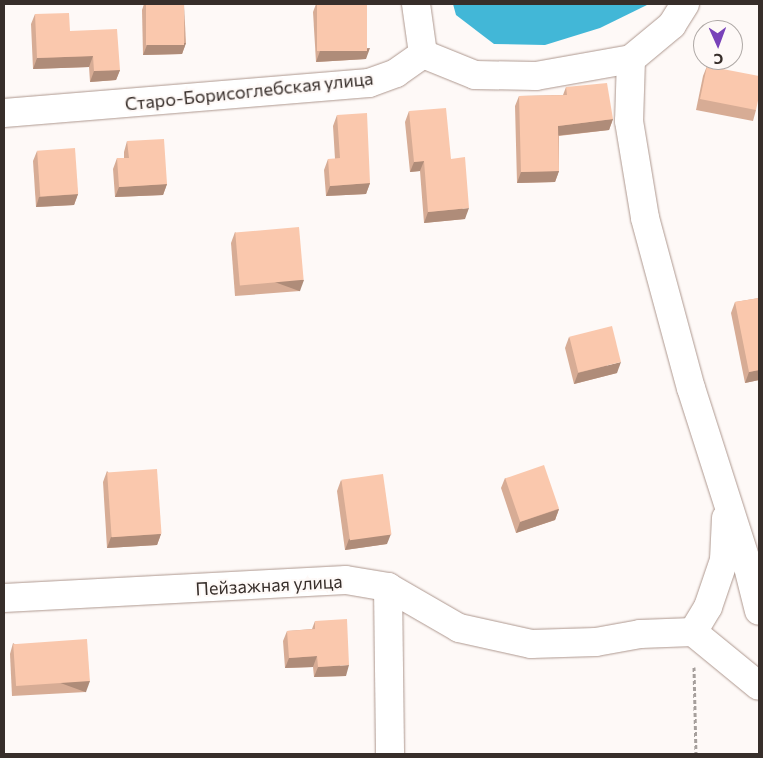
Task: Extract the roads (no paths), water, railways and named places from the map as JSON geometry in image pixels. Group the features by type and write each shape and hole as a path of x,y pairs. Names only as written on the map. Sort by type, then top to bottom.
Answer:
{"street":[{"path":"416,4 423,54 475,75 536,76 631,59 672,25 685,4"},
{"name":"Старо-Борисоглебская улица","path":"4,113 369,83 396,73 423,54"},
{"path":"631,59 629,121 645,218 691,388 728,501 759,611"},
{"path":"728,501 724,560 708,607 693,632 759,686"},
{"name":"Пейзажная улица","path":"4,598 346,580 388,587 459,628 531,644 596,642 640,634 693,632"},
{"path":"388,587 390,754"}],"water":[{"path":"453,4 649,4 600,28 545,45 494,44 456,15"}]}
